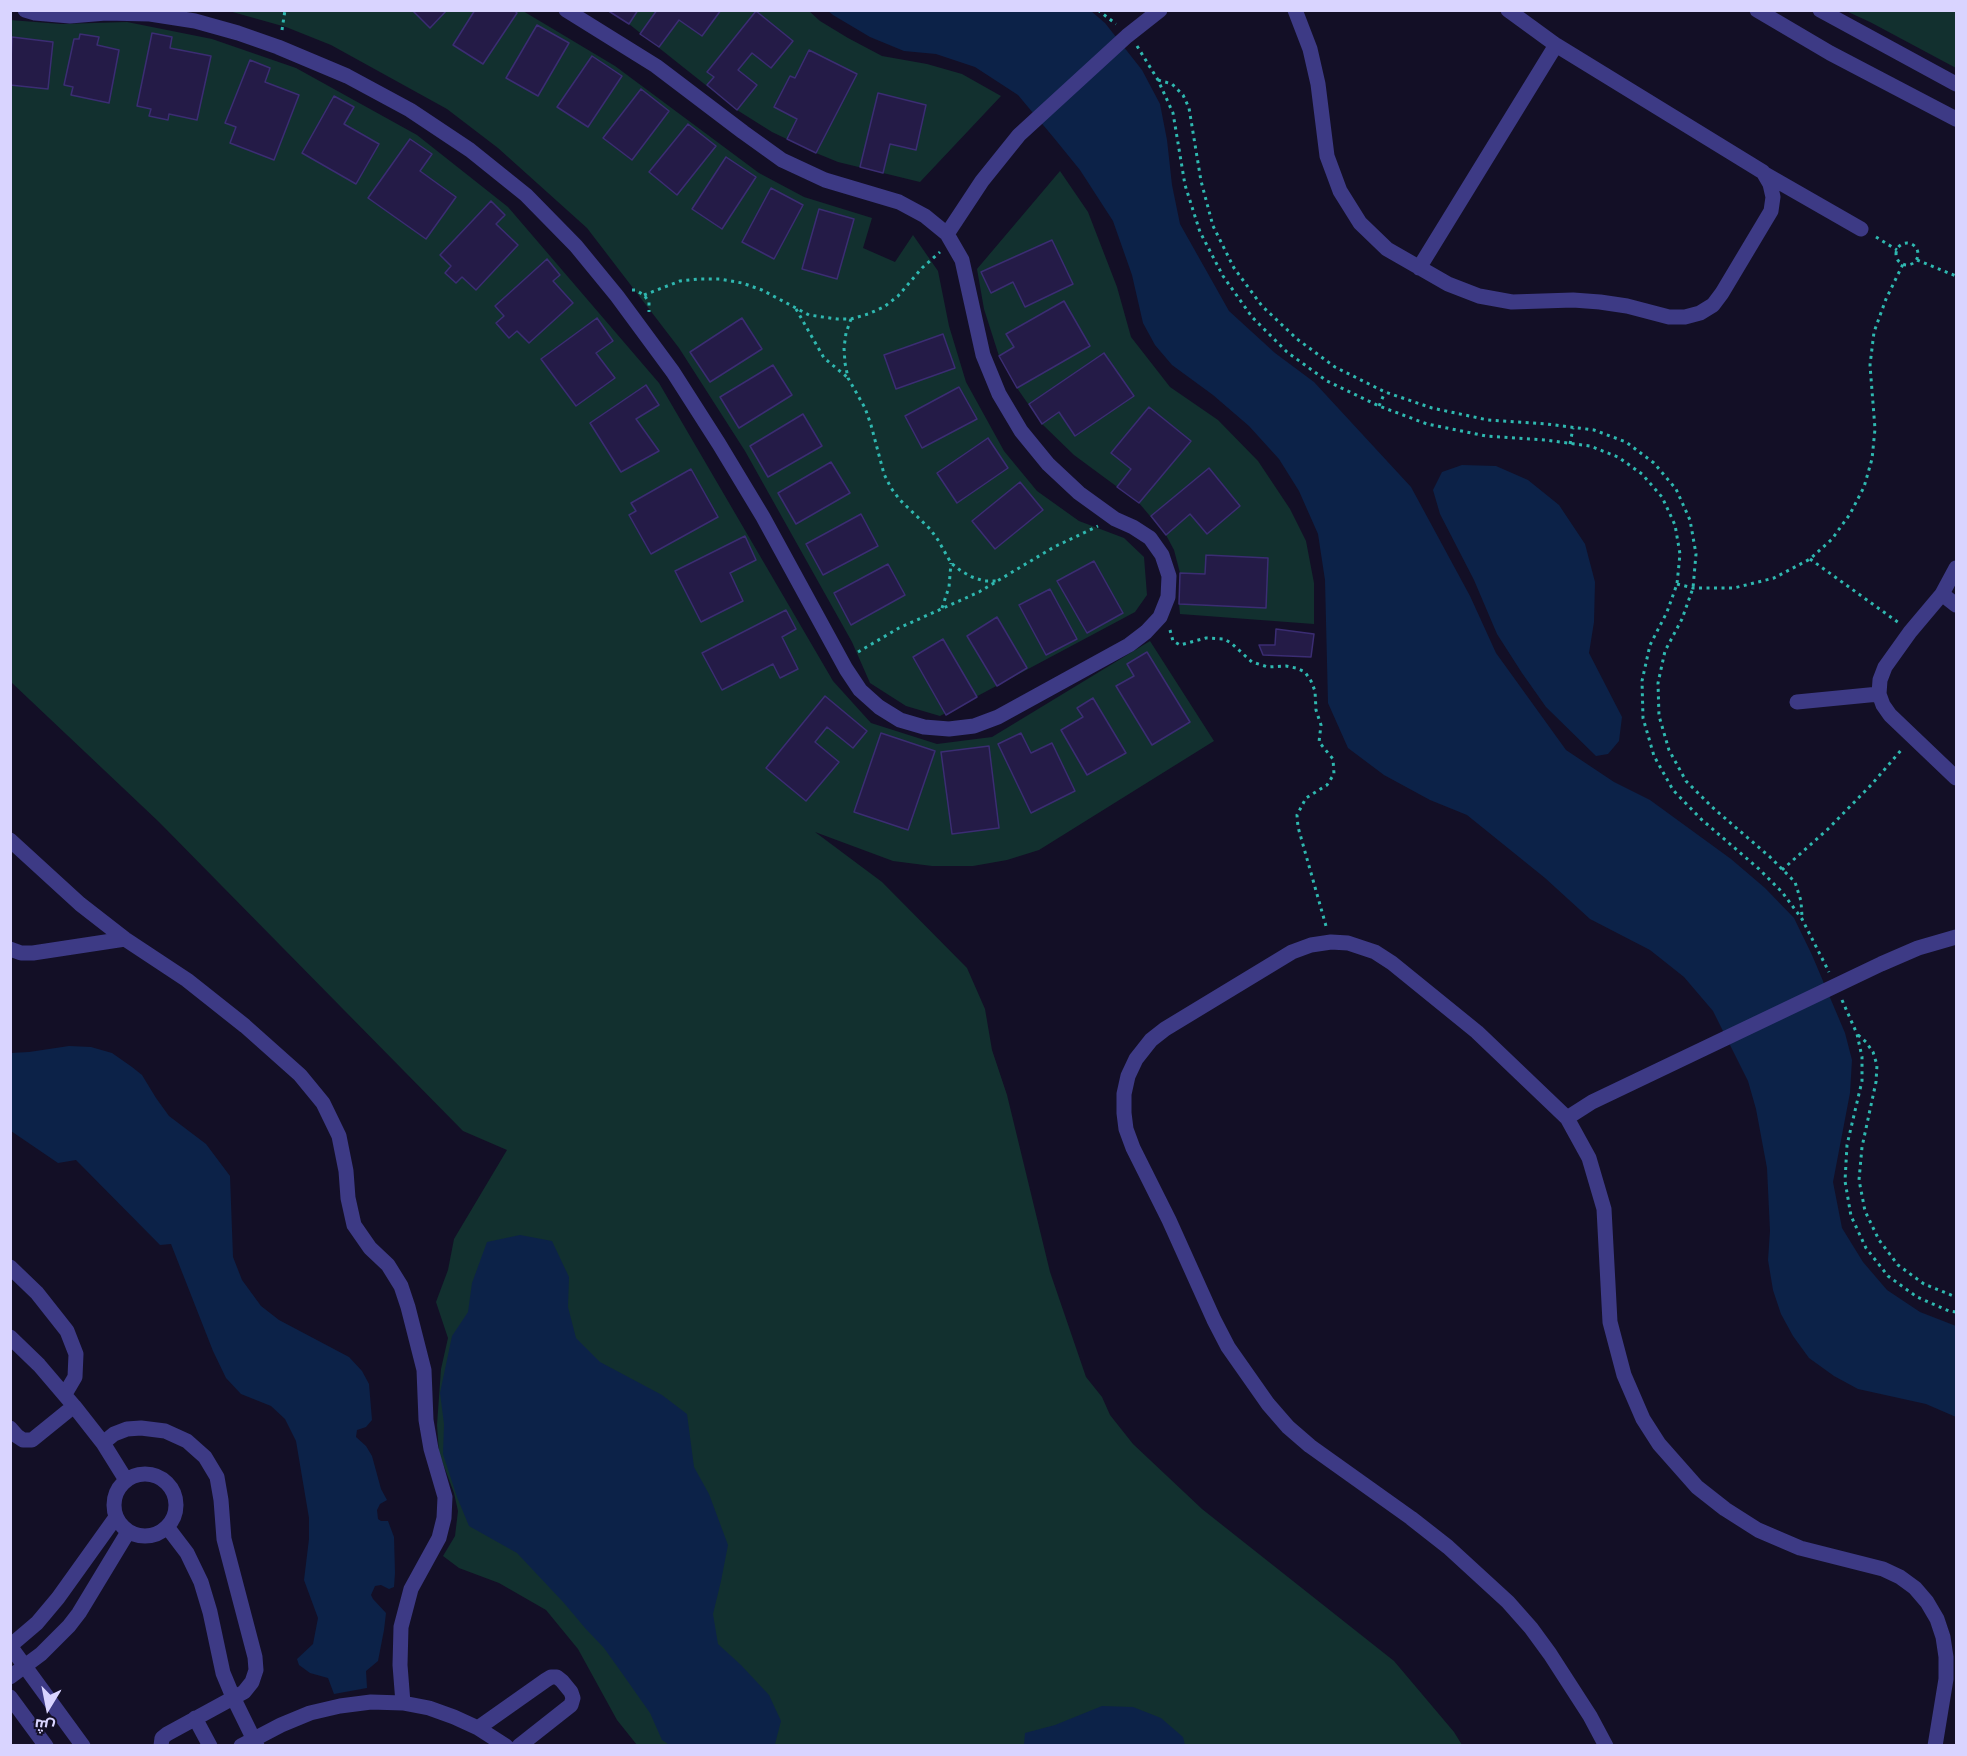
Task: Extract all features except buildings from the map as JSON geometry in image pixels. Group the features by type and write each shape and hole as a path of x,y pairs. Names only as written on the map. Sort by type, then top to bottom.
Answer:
{"street":[{"path":"25,10 70,16 106,12 150,14 195,21 278,47 347,76 410,110 470,150 526,195 576,246 622,303 679,381 763,517 846,669 860,690 879,707 900,720 924,727 949,729 974,726 998,717 1129,645 1146,632 1160,617 1168,597 1169,576 1162,555 1150,538 1115,519 1079,493 1055,471 1021,431 999,394 983,355 972,314 962,260 950,238 925,216 899,202 825,180 782,160 656,66 567,10"},
{"path":"950,238 982,182 1019,135 1127,36 1160,10"},
{"path":"1295,10 1310,49 1318,84 1327,156 1340,191 1360,223 1387,249 1448,284 1479,296 1512,302 1573,300 1600,302 1627,306 1669,317 1685,317 1700,313 1713,305 1722,293 1772,211 1773,197 1770,184 1763,172"},
{"path":"1508,10 1556,45 1763,172 1861,229"},
{"path":"1757,10 1830,53 1956,119"},
{"path":"1820,10 1956,84"},
{"path":"1419,268 1556,45"},
{"path":"1956,568 1942,594 1910,632 1885,667 1880,680 1879,694 1890,715 1956,778"},
{"path":"1942,594 1956,605"},
{"path":"1797,702 1879,694"},
{"path":"10,840 80,904 245,1026 300,1075 323,1103 339,1136 354,1225 370,1248 388,1265 401,1286 424,1370 426,1420 431,1449 445,1497 444,1518 439,1538 411,1589 401,1627 400,1665 403,1703"},
{"path":"1567,1118 1592,1102 1881,964 1918,948 1956,937"},
{"path":"10,949 21,954 33,953 125,939"},
{"path":"1605,1746 1590,1716 1550,1653 1532,1628 1508,1602 1421,1525 1310,1446 1288,1427 1268,1404 1228,1347 1133,1148 1126,1129 1124,1094 1128,1076 1136,1059 1151,1040 1292,952 1311,945 1331,942 1348,943 1375,952 1392,963 1477,1032 1567,1118 1589,1158 1604,1209 1610,1322 1623,1375 1643,1419 1659,1444 1697,1487 1725,1509 1758,1530 1800,1548 1882,1569 1900,1577 1921,1595 1937,1619 1946,1657 1946,1679 1935,1746"},
{"path":"10,1267 37,1293 67,1331 76,1354 75,1377 70,1400 32,1440 23,1440 16,1436 10,1428"},
{"path":"10,1337 70,1400 103,1443 126,1480"},
{"path":"103,1443 114,1434 127,1429 165,1431 187,1441 205,1456 217,1477 224,1539 255,1657 256,1670 252,1682 244,1692 167,1734 162,1738 161,1746"},
{"path":"146,1474 165,1481 172,1489 177,1509 174,1519 159,1534 148,1537 138,1536 121,1526 113,1507 114,1497 126,1480 136,1475 146,1474"},
{"path":"83,1746 10,1646 48,1610 116,1517"},
{"path":"168,1527 187,1553 201,1582 223,1673 250,1743 281,1725 310,1713 371,1702 403,1703 429,1708 478,1728 506,1746"},
{"path":"10,1677 55,1641 69,1626 128,1532"},
{"path":"48,1610 69,1626"},
{"path":"478,1728 546,1680 557,1677 571,1692 573,1698 571,1705 519,1746"},
{"path":"10,1697 46,1746"},
{"path":"195,1718 210,1746"}],"path":[{"path":"278,47 285,10"},
{"path":"1098,10 1118,26"},
{"path":"1131,39 1158,80 1173,113 1185,185 1200,232 1223,276 1252,316 1287,352 1327,381 1379,406 1427,423 1486,436 1590,446 1618,457 1642,474 1662,497 1675,525 1680,554 1677,584 1667,612 1650,645 1642,681 1643,718 1654,756 1673,790 1701,819 1782,892 1802,919 1833,979"},
{"path":"1158,80 1172,84 1183,94 1189,108 1201,182 1213,226 1234,268 1262,306 1298,339 1335,367 1385,392 1432,408 1488,420 1594,430 1626,442 1654,463 1676,489 1690,520 1696,554 1693,588 1682,619 1665,651 1658,683 1659,716 1669,750 1686,781 1795,882 1801,901 1802,919"},
{"path":"1861,229 1898,250"},
{"path":"644,295 680,281 720,279 762,290 782,299 796,309 823,318 851,319 884,307 898,296 950,238"},
{"path":"1907,243 1913,245 1917,249 1917,260 1913,264 1903,264 1896,255 1898,250 1901,245 1907,243"},
{"path":"1917,260 1956,276"},
{"path":"1677,584 1693,588 1734,588 1774,578 1810,559 1832,538 1850,514 1864,487 1872,459 1875,429 1870,365 1874,332 1886,299 1903,264"},
{"path":"796,309 824,358 848,378"},
{"path":"851,319 846,333 844,363 848,378 868,417 891,488 925,524 938,540 951,563 961,572 984,581 996,581"},
{"path":"1379,406 1385,392"},
{"path":"1570,444 1573,428"},
{"path":"858,652 899,628 979,592 1054,547 1115,519"},
{"path":"1810,559 1910,632"},
{"path":"942,609 949,587 951,563"},
{"path":"1160,617 1168,625 1173,641 1180,645 1206,638 1224,639 1252,662 1268,666 1296,668 1305,672 1311,681 1321,725 1319,742 1335,765 1334,774 1327,785 1306,798 1297,815 1298,827 1331,942"},
{"path":"1782,870 1857,799 1912,737"},
{"path":"1842,1000 1857,1034 1862,1057 1862,1081 1847,1145 1845,1181 1851,1216 1866,1248 1888,1276 1917,1297 1956,1312"},
{"path":"1857,1034 1873,1052 1877,1065 1876,1082 1862,1147 1859,1180 1865,1211 1879,1240 1899,1265 1924,1284 1956,1297"}],"green space":[{"path":"229,11 523,11 615,66 759,173 804,197 872,218 863,248 895,262 913,235 938,271 949,326 966,382 1004,451 1037,491 1079,521 1124,538 1144,557 1147,595 1135,612 940,716 906,706 870,683 852,642 745,451 679,348 587,228 498,148 447,109 331,45 286,27"},
{"path":"607,11 809,11 820,21 882,56 927,64 962,74 1001,96 920,182 838,162 772,132 737,110 629,24"},
{"path":"1846,11 1956,11 1956,68 1870,22"},
{"path":"10,20 61,24 127,22 212,39 296,68 417,135 508,207 659,383 833,681 871,723 937,744 992,737 1150,641 1214,741 1039,850 1007,860 973,866 932,866 893,861 815,832 882,882 967,968 985,1009 992,1050 1007,1095 1050,1272 1086,1377 1102,1397 1110,1415 1133,1444 1202,1509 1394,1661 1454,1732 1462,1745 637,1745 617,1720 578,1649 546,1610 499,1583 459,1568 443,1556 455,1536 458,1511 454,1493 439,1453 437,1425 441,1369 448,1338 436,1302 448,1270 454,1239 507,1150 463,1131 159,822 11,682"},
{"path":"1060,171 1088,212 1117,287 1131,337 1170,387 1218,420 1258,461 1290,509 1306,541 1314,583 1314,624 1180,614 1180,573 1174,550 1166,535 1139,503 1074,455 1042,424 1017,388 999,356 984,309 977,269"}],"water":[{"path":"828,11 1091,11 1105,23 1142,70 1160,104 1180,224 1229,311 1275,353 1314,382 1411,487 1470,596 1496,653 1566,750 1614,782 1650,800 1731,859 1765,888 1794,918 1845,1033 1852,1060 1850,1093 1833,1182 1842,1228 1863,1262 1887,1290 1920,1312 1956,1326 1956,1417 1926,1404 1858,1389 1834,1376 1809,1358 1793,1336 1781,1314 1773,1290 1768,1260 1770,1231 1767,1168 1756,1109 1748,1081 1713,1011 1684,977 1650,950 1590,919 1545,878 1467,815 1430,800 1384,775 1348,748 1328,703 1325,580 1318,534 1299,491 1279,459 1249,426 1213,395 1172,365 1155,345 1143,323 1132,275 1113,221 1080,170 1018,95 975,67 936,54 904,51 870,37"},
{"path":"1462,465 1496,466 1528,480 1559,505 1585,544 1595,582 1594,622 1589,653 1622,717 1619,741 1608,754 1596,756 1546,707 1497,634 1474,580 1440,514 1433,490 1442,472"},
{"path":"69,1046 91,1047 112,1053 132,1067 142,1075 169,1116 206,1144 230,1176 233,1257 242,1280 261,1306 279,1320 349,1357 362,1371 369,1384 372,1420 366,1427 357,1430 356,1437 366,1446 372,1456 381,1489 387,1500 380,1504 377,1510 378,1519 388,1521 394,1537 395,1573 394,1587 389,1589 381,1585 375,1586 371,1595 386,1613 378,1661 366,1671 367,1688 334,1694 328,1678 310,1673 299,1665 297,1659 313,1644 318,1618 304,1580 309,1518 296,1441 285,1419 271,1406 241,1394 226,1378 171,1244 160,1245 76,1160 58,1163 11,1131 11,1053"},
{"path":"520,1235 552,1241 569,1277 568,1307 576,1338 600,1362 662,1395 687,1414 694,1467 709,1494 728,1545 713,1614 718,1644 769,1695 781,1721 775,1744 770,1746 671,1746 662,1740 650,1713 604,1648 564,1603 517,1553 469,1526 443,1454 444,1424 440,1393 452,1336 468,1312 472,1283 487,1242"},
{"path":"1102,1706 1133,1707 1161,1718 1183,1737 1185,1745 1024,1745 1025,1733 1055,1725"}]}
